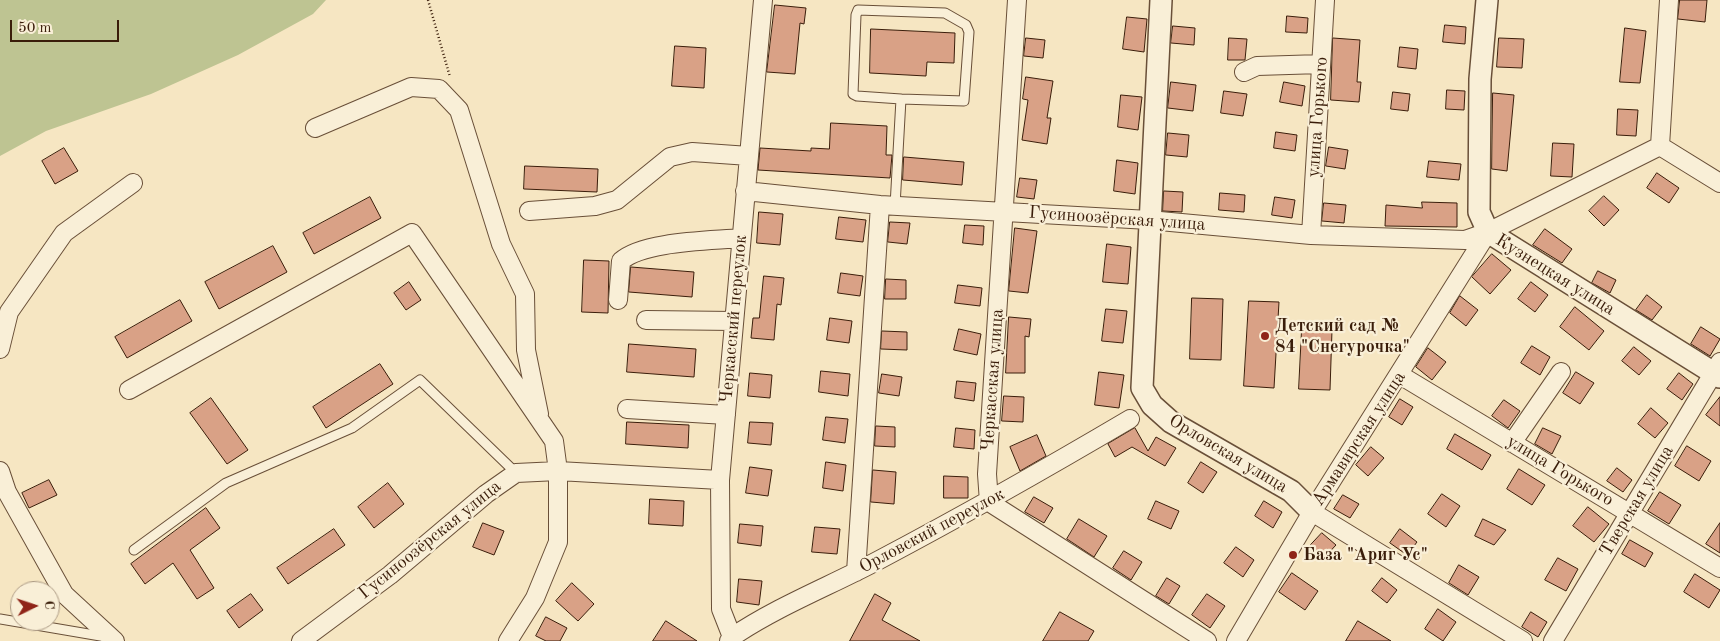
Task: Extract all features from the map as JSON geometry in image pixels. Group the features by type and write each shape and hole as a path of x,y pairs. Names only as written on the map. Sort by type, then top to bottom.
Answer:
{"street":[{"name":"Черкасский переулок","path":"733,640 721,610 720,480 763,0"},
{"name":"Черкасская улица","path":"988,502 986,474 1017,0"},
{"name":"Орловская улица","path":"1161,0 1142,388 1152,406 1170,422 1291,491 1312,512 1523,641"},
{"name":"улица Горького","path":"1310,235 1325,0"},
{"name":"Кузнецкая улица","path":"1487,0 1480,79 1479,212 1488,232 1718,371"},
{"path":"1660,146 1669,0"},
{"path":"1244,72 1257,66 1321,64"},
{"path":"315,128 411,87 439,89 459,110 501,244 525,294 526,350 541,422"},
{"path":"1488,232 1660,146"},
{"path":"1660,146 1720,183"},
{"path":"529,211 595,206 617,200 670,157 692,152 749,156"},
{"path":"0,349 9,312 64,233 133,184"},
{"name":"Гусиноозёрская улица","path":"745,191 887,205 1149,220 1310,235 1465,240 1488,232"},
{"path":"856,572 887,205"},
{"name":"Армавирская улица","path":"1236,641 1312,512 1488,232"},
{"path":"130,390 412,233 554,441 558,472 558,542 535,598 508,641"},
{"path":"618,300 622,261 629,254 647,248 741,238"},
{"path":"646,320 734,321"},
{"name":"Тверская улица","path":"1553,641 1718,371"},
{"path":"1512,442 1561,372"},
{"name":"улица Горького","path":"1400,374 1720,568"},
{"path":"627,409 726,415"},
{"name":"Орловский переулок","path":"733,640 765,615 856,572 988,502 1130,419"},
{"path":"0,471 8,492 64,594 113,640"},
{"name":"Гусиноозёрская улица","path":"301,641 390,575 486,494 516,473 558,472 720,480"},
{"path":"988,502 1207,641"}],"lane":[{"path":"858,10 945,14 953,16 968,28 964,101 901,99 857,96 853,94 856,15 858,10"},
{"path":"887,205 901,99"},
{"path":"134,550 226,483 352,428 420,380 516,473"},
{"path":"0,619 113,640"}],"path":[{"path":"428,0 452,83"}],"green space":[{"path":"0,0 326,0 313,14 238,55 151,94 46,131 0,156"}],"building":[{"path":"1680,0 1707,0 1705,22 1678,19"},
{"path":"775,5 806,8 804,24 800,23 795,74 767,72"},
{"path":"1287,16 1308,18 1307,33 1286,32"},
{"path":"1127,17 1147,19 1144,52 1123,49"},
{"path":"1445,25 1466,27 1465,44 1443,42"},
{"path":"1173,26 1195,28 1194,45 1171,43"},
{"path":"1625,28 1646,31 1640,83 1620,82"},
{"path":"871,29 955,33 954,63 927,62 926,76 870,73"},
{"path":"1026,38 1045,40 1043,58 1024,56"},
{"path":"1229,38 1247,39 1245,60 1228,60"},
{"path":"1333,38 1360,40 1357,82 1361,82 1359,102 1331,100"},
{"path":"1499,38 1524,39 1522,68 1497,67"},
{"path":"675,46 706,48 704,88 672,86"},
{"path":"1400,47 1418,49 1416,69 1398,67"},
{"path":"1026,77 1053,81 1047,118 1051,118 1047,144 1022,140 1028,100 1023,99"},
{"path":"1171,82 1196,85 1193,111 1168,108"},
{"path":"1284,82 1305,86 1302,106 1280,102"},
{"path":"1447,90 1465,91 1464,110 1446,109"},
{"path":"1224,91 1247,94 1243,116 1221,113"},
{"path":"1393,92 1410,94 1408,111 1391,109"},
{"path":"1493,93 1514,95 1507,171 1492,169"},
{"path":"1121,95 1142,97 1138,130 1118,127"},
{"path":"1618,109 1638,110 1636,136 1617,135"},
{"path":"831,123 887,126 886,155 892,155 890,178 758,170 760,148 811,151 811,148 829,149"},
{"path":"1276,132 1297,135 1295,151 1274,148"},
{"path":"1168,133 1189,135 1187,157 1166,155"},
{"path":"1553,143 1574,144 1572,177 1551,176"},
{"path":"1329,147 1348,150 1345,169 1326,166"},
{"path":"64,148 78,171 55,184 42,161"},
{"path":"904,157 964,162 962,185 903,180"},
{"path":"1117,160 1138,163 1135,194 1114,191"},
{"path":"1429,161 1461,164 1459,180 1427,177"},
{"path":"525,166 598,169 597,192 524,189"},
{"path":"1657,173 1679,188 1669,203 1647,188"},
{"path":"1020,178 1037,180 1034,199 1017,197"},
{"path":"1164,191 1183,192 1182,212 1163,211"},
{"path":"1220,193 1245,195 1244,212 1219,210"},
{"path":"1604,196 1619,210 1604,226 1589,211"},
{"path":"370,197 381,218 314,254 303,233"},
{"path":"1275,197 1295,200 1292,218 1272,215"},
{"path":"1422,202 1457,203 1457,227 1385,226 1386,205 1422,208"},
{"path":"1324,203 1346,205 1344,223 1322,221"},
{"path":"759,212 783,214 780,245 757,243"},
{"path":"839,217 866,220 863,242 836,239"},
{"path":"890,222 910,223 907,244 888,242"},
{"path":"965,225 984,226 983,245 963,243"},
{"path":"1015,228 1037,231 1028,293 1009,291"},
{"path":"1545,229 1572,249 1562,263 1533,245"},
{"path":"1107,244 1131,247 1128,284 1103,282"},
{"path":"273,246 287,272 219,309 205,282"},
{"path":"1492,254 1511,270 1490,294 1472,277"},
{"path":"584,260 609,261 608,313 582,312"},
{"path":"631,267 694,272 692,297 629,292"},
{"path":"1598,271 1616,280 1610,293 1592,283"},
{"path":"841,273 863,276 860,296 838,293"},
{"path":"764,276 784,278 781,305 777,304 774,340 751,338 753,318 759,318"},
{"path":"886,279 906,280 906,299 885,299"},
{"path":"409,282 421,300 406,310 394,293"},
{"path":"1531,282 1548,295 1535,312 1518,299"},
{"path":"958,285 982,288 980,306 955,303"},
{"path":"1647,295 1662,307 1652,320 1636,310"},
{"path":"1460,296 1478,310 1466,326 1450,313"},
{"path":"1192,298 1223,299 1221,360 1190,359"},
{"path":"180,300 192,321 127,358 115,337"},
{"path":"1249,301 1279,302 1274,388 1244,386"},
{"path":"1575,307 1604,331 1589,350 1560,327"},
{"path":"1106,309 1127,311 1123,343 1102,341"},
{"path":"1009,317 1031,319 1029,337 1025,336 1025,373 1006,373"},
{"path":"830,318 852,321 849,343 827,340"},
{"path":"1701,327 1720,339 1710,356 1691,344"},
{"path":"959,329 981,334 977,355 954,350"},
{"path":"1302,329 1332,330 1330,390 1299,389"},
{"path":"882,331 907,332 907,350 881,349"},
{"path":"629,344 696,349 694,377 627,372"},
{"path":"1532,346 1550,357 1540,375 1521,363"},
{"path":"1634,347 1651,361 1639,375 1622,361"},
{"path":"1428,348 1446,362 1432,380 1416,367"},
{"path":"380,364 393,384 326,428 313,407"},
{"path":"821,371 850,374 848,396 819,392"},
{"path":"1099,372 1124,375 1119,408 1095,405"},
{"path":"1576,372 1594,383 1580,404 1563,393"},
{"path":"750,373 772,375 770,398 748,396"},
{"path":"1679,373 1693,384 1682,400 1667,389"},
{"path":"882,374 902,377 899,396 879,393"},
{"path":"957,381 976,383 974,401 955,398"},
{"path":"1004,396 1024,397 1023,422 1002,421"},
{"path":"1720,397 1720,426 1706,415"},
{"path":"211,398 248,450 227,464 190,413"},
{"path":"1400,399 1413,407 1402,425 1389,417"},
{"path":"1504,400 1520,411 1508,428 1492,416"},
{"path":"1651,408 1668,423 1655,438 1638,424"},
{"path":"826,417 848,419 845,443 823,440"},
{"path":"627,422 689,425 688,448 626,444"},
{"path":"750,422 773,423 771,445 748,443"},
{"path":"876,426 895,427 895,447 875,446"},
{"path":"956,428 975,430 974,449 954,447"},
{"path":"1135,428 1148,451 1156,437 1176,448 1165,466 1132,447 1115,457 1108,444"},
{"path":"1543,428 1561,436 1552,454 1535,444"},
{"path":"1455,434 1491,455 1482,470 1447,449"},
{"path":"1037,435 1046,456 1020,471 1010,447"},
{"path":"1687,446 1711,461 1699,481 1675,466"},
{"path":"1371,447 1384,458 1368,476 1356,465"},
{"path":"826,462 846,465 843,491 823,488"},
{"path":"1201,462 1217,472 1203,493 1188,483"},
{"path":"750,467 772,470 768,496 746,493"},
{"path":"1617,468 1632,480 1623,492 1607,481"},
{"path":"1519,469 1545,485 1532,505 1507,489"},
{"path":"873,470 896,472 894,504 871,502"},
{"path":"944,476 968,477 968,498 944,498"},
{"path":"49,480 57,495 29,508 22,493"},
{"path":"388,483 404,504 374,528 358,507"},
{"path":"1660,492 1681,505 1669,524 1648,511"},
{"path":"1442,494 1460,506 1446,527 1428,514"},
{"path":"1343,495 1359,504 1350,518 1334,509"},
{"path":"1034,497 1053,508 1044,523 1025,512"},
{"path":"650,499 684,501 683,526 649,524"},
{"path":"1156,501 1179,511 1171,529 1148,519"},
{"path":"1264,501 1282,512 1273,528 1255,516"},
{"path":"1588,507 1609,524 1594,542 1573,526"},
{"path":"206,508 220,528 190,550 214,588 197,599 173,563 145,584 131,564"},
{"path":"1079,519 1107,536 1094,557 1067,539"},
{"path":"1483,519 1506,530 1494,545 1475,536"},
{"path":"483,523 504,531 494,555 473,547"},
{"path":"1720,523 1720,553 1706,544"},
{"path":"740,524 763,526 761,546 738,543"},
{"path":"815,527 840,529 837,554 812,552"},
{"path":"334,529 345,545 288,584 277,568"},
{"path":"1400,529 1417,542 1407,555 1390,543"},
{"path":"1322,533 1336,545 1322,560 1308,548"},
{"path":"1630,540 1653,553 1645,567 1622,554"},
{"path":"1236,547 1254,560 1243,577 1224,563"},
{"path":"1124,551 1142,562 1131,580 1113,568"},
{"path":"1558,558 1578,569 1566,591 1545,580"},
{"path":"1459,565 1479,577 1468,595 1449,583"},
{"path":"1292,573 1318,591 1305,610 1279,592"},
{"path":"1695,574 1720,590 1709,608 1684,592"},
{"path":"1167,578 1180,586 1169,604 1156,596"},
{"path":"1382,578 1397,590 1387,603 1372,591"},
{"path":"739,579 762,581 759,605 737,602"},
{"path":"572,583 594,604 578,621 556,601"},
{"path":"251,594 263,610 239,628 227,611"},
{"path":"875,594 891,603 882,620 920,641 850,641"},
{"path":"1207,594 1225,606 1210,628 1192,615"},
{"path":"1438,609 1456,622 1443,641 1425,629"},
{"path":"1060,612 1094,631 1088,641 1043,641"},
{"path":"1531,612 1547,622 1538,637 1522,627"},
{"path":"546,617 567,628 560,641 546,641 536,636"},
{"path":"666,621 697,641 653,641"},
{"path":"1358,621 1391,641 1346,641"}],"place":[{"name":"Детский сад № 84 \"Снегурочка\"","path":"1265,336"},
{"name":"База \"Ариг Ус\"","path":"1293,555"}]}
